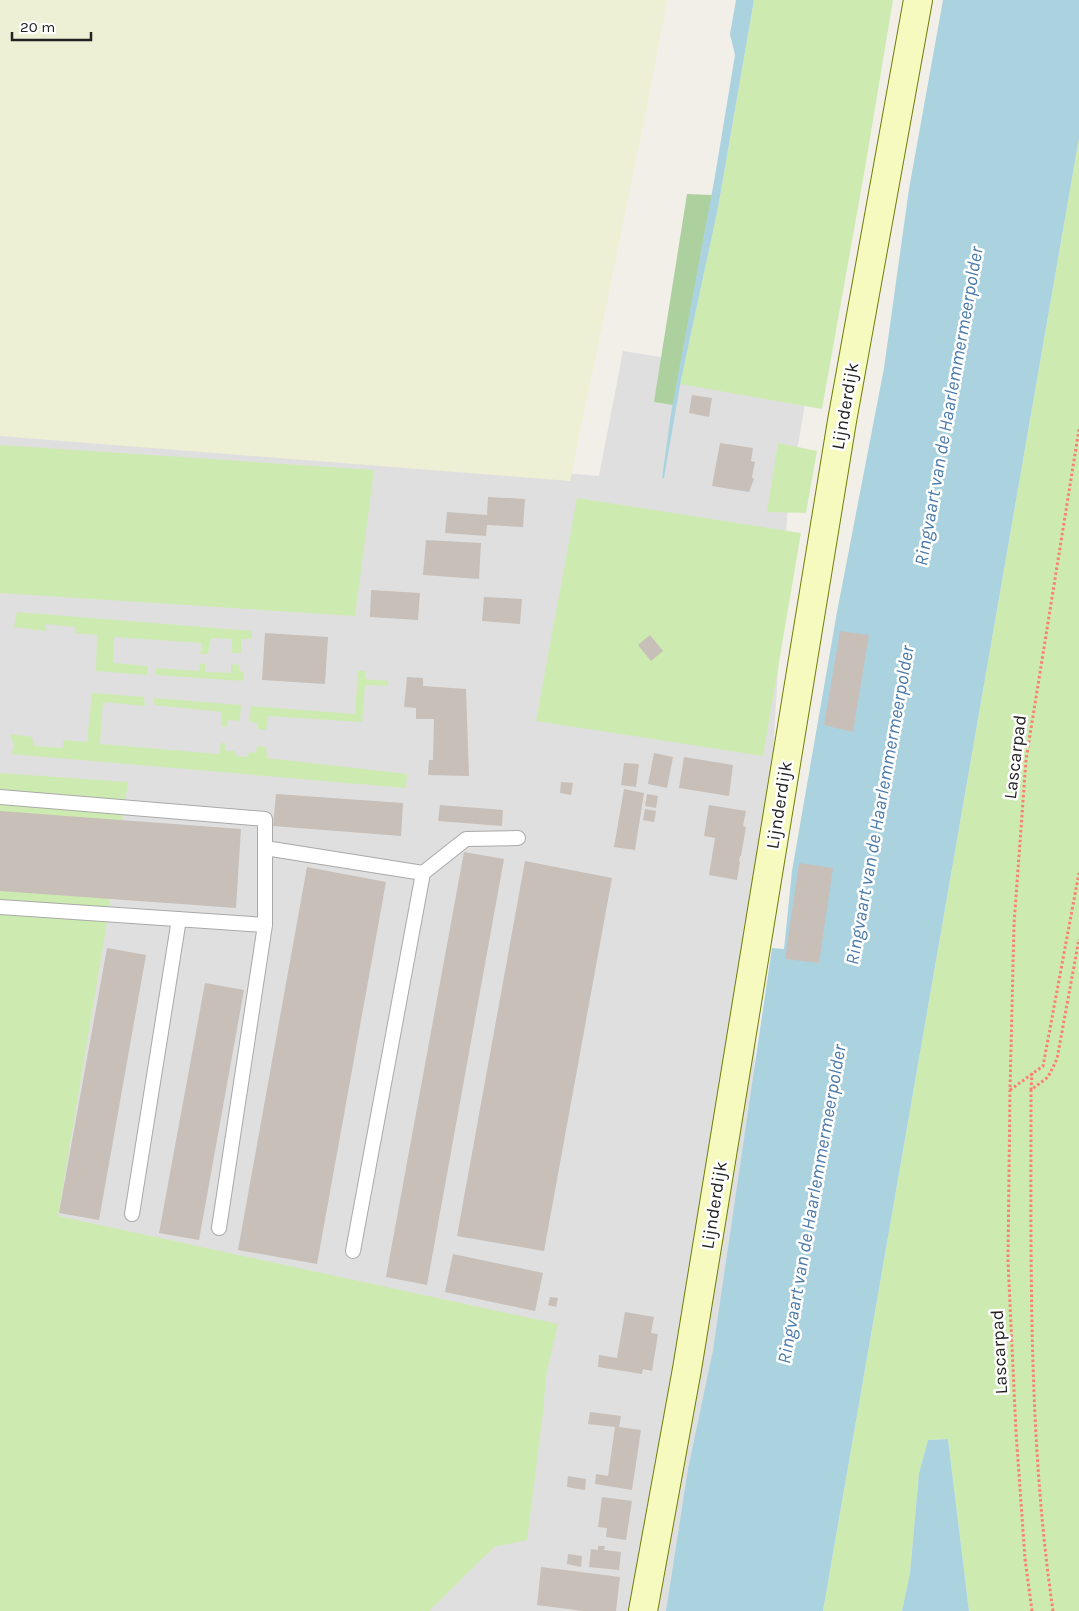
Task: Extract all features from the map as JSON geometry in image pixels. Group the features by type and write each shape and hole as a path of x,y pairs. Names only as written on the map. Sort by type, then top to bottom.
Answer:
{"street":[{"name":"Lijnderdijk","path":"643,1611 688,1359 842,421 918,0"}],"lane":[{"path":"0,797 265,819 265,925 219,1228"},
{"path":"353,1251 422,873 466,839 518,838"},
{"path":"265,848 422,873"},
{"path":"0,907 265,925"},
{"path":"132,1214 179,919"}],"path":[{"name":"Lascarpad","path":"1032,1611 1024,1559 1009,1270 1010,1090 1014,924 1026,760 1079,429"},
{"path":"1010,1090 1043,1066 1079,873"},
{"path":"1031,1090 1048,1077 1057,1059 1079,940"},
{"path":"1032,1074 1031,1261 1036,1431 1045,1557 1053,1611"}],"shaded area":[{"path":"623,351 809,381 788,503 731,1456 711,1611 0,1611 0,425 599,476"}],"green space":[{"path":"0,0 667,0 647,107 570,481 0,436"},
{"path":"754,0 893,0 822,409 680,384 718,208"},
{"path":"1079,138 1079,1611 969,1611 948,1439 928,1440 919,1473 910,1573 902,1611 823,1611"},
{"path":"687,194 712,195 673,405 654,402"},
{"path":"778,443 817,451 806,513 767,512"},
{"path":"0,445 374,470 355,616 0,593"},
{"path":"577,498 801,533 763,756 536,721"},
{"path":"17,612 252,631 252,639 241,639 241,653 232,653 232,639 211,638 208,654 200,654 202,643 114,637 113,663 148,666 147,675 96,671 97,635 75,633 75,627 46,624 45,631 14,627"},
{"path":"205,663 205,672 231,673 231,664 239,665 239,671 244,672 243,681 156,675 156,668 199,671 200,664"},
{"path":"358,671 365,671 365,679 388,681 388,686 365,685 362,722 268,716 266,730 258,729 258,723 249,722 251,706 355,714"},
{"path":"92,693 144,697 145,706 103,702 100,744 219,754 221,743 225,743 226,751 235,751 236,756 248,757 249,752 256,753 257,746 266,747 267,758 407,774 406,788 11,754 14,745 10,734 32,737 34,746 63,748 63,740 87,742"},
{"path":"154,698 241,705 240,721 228,720 227,727 221,726 222,712 154,705"},
{"path":"0,773 128,782 58,1216 558,1324 546,1376 527,1540 494,1547 429,1611 0,1611"}],"water":[{"path":"736,0 754,0 718,208 681,380 664,478 662,478 671,413 715,176 735,55 730,34"},
{"name":"Ringvaart van de Haarlemmermeerpolder","path":"943,0 1079,0 1079,138 823,1611 666,1611 688,1469 713,1350 772,948 784,949 792,871 837,612 884,368 909,189"},
{"path":"948,1439 969,1611 902,1611 910,1573 919,1473 928,1440"}],"building":[{"path":"692,395 712,398 709,417 689,413"},
{"path":"720,443 753,448 751,461 755,462 752,477 754,479 749,492 712,486"},
{"path":"488,497 525,499 523,527 487,525 486,536 445,533 447,512 487,515"},
{"path":"426,540 481,543 479,579 423,575"},
{"path":"371,590 420,593 418,620 370,617"},
{"path":"484,597 522,599 520,624 482,621"},
{"path":"840,631 869,635 853,732 824,725"},
{"path":"265,633 328,637 325,684 262,680"},
{"path":"650,635 663,651 651,661 638,645"},
{"path":"407,677 423,678 423,686 466,689 469,776 428,775 429,760 433,760 434,719 416,719 416,708 404,707"},
{"path":"654,753 673,757 667,788 648,784"},
{"path":"684,757 733,765 729,796 679,788"},
{"path":"624,763 639,764 636,787 621,785"},
{"path":"561,782 573,783 571,795 560,793"},
{"path":"624,789 644,793 635,850 614,847"},
{"path":"276,794 403,803 401,836 273,826"},
{"path":"647,794 658,796 656,808 645,806"},
{"path":"440,805 503,810 502,826 438,821"},
{"path":"709,805 746,811 743,826 746,827 737,880 709,875 715,838 704,836"},
{"path":"645,809 656,811 654,822 643,820"},
{"path":"0,811 241,829 236,908 0,891"},
{"path":"464,852 504,859 427,1285 386,1277"},
{"path":"525,861 612,878 544,1251 457,1236"},
{"path":"799,863 833,868 819,963 785,959"},
{"path":"307,867 386,882 317,1264 238,1250"},
{"path":"107,948 146,955 99,1220 59,1213"},
{"path":"205,983 244,990 199,1240 159,1233"},
{"path":"453,1254 543,1273 535,1311 445,1292"},
{"path":"550,1297 558,1298 556,1307 548,1305"},
{"path":"625,1312 654,1317 651,1333 658,1334 652,1371 643,1369 642,1374 598,1367 599,1355 617,1358"},
{"path":"590,1412 621,1416 619,1427 641,1430 632,1490 595,1484 596,1474 608,1476 615,1427 588,1424"},
{"path":"568,1476 586,1479 585,1490 567,1487"},
{"path":"602,1497 632,1501 626,1540 606,1537 607,1528 598,1527"},
{"path":"598,1546 605,1546 604,1550 621,1552 619,1570 589,1567 591,1549 598,1550"},
{"path":"568,1554 582,1556 581,1567 567,1564"},
{"path":"541,1567 620,1577 616,1611 583,1611 537,1605"}]}
